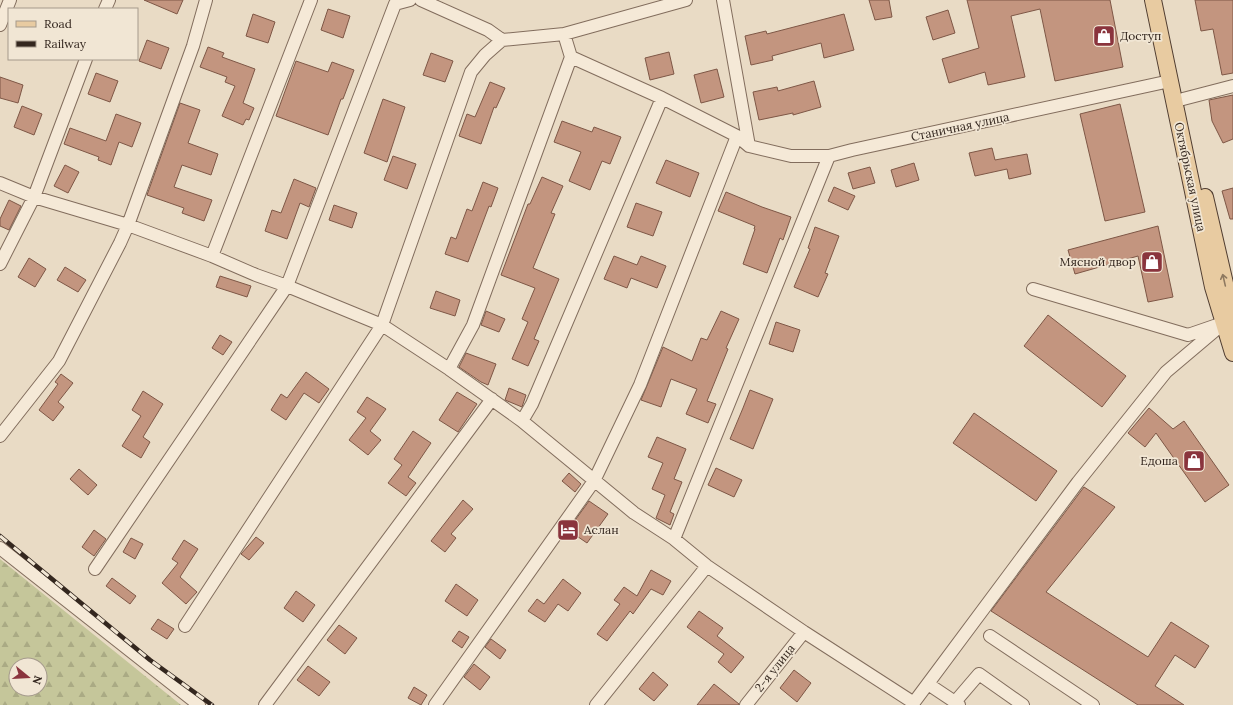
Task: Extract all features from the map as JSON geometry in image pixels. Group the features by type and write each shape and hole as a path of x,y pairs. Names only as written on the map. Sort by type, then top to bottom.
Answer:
{"main road":[{"name":"Октябрьская улица","path":"1153,0 1213,287 1228,320"},
{"name":"Октябрьская улица","path":"1162,0 1228,320 1233,353"}],"street":[{"path":"0,24 10,0"},
{"path":"0,436 59,361 128,225 193,46 206,0"},
{"path":"212,256 311,0"},
{"path":"95,569 286,286 395,4 410,0"},
{"path":"422,0 488,30 502,40"},
{"path":"185,626 382,325 471,72 485,55 502,40 564,34 686,0"},
{"path":"723,0 749,146"},
{"path":"449,369 473,325 571,57 564,34"},
{"path":"571,57 662,98 736,136 749,146"},
{"path":"0,264 34,197 86,60"},
{"name":"Станичная улица","path":"749,146 791,156 829,156 1170,81"},
{"path":"1183,99 1233,86"},
{"path":"522,421 532,404 662,98"},
{"path":"435,705 594,480 640,385 736,136"},
{"path":"674,538 829,156"},
{"path":"0,183 34,197 128,225 212,256 382,325 449,369 522,421 634,513 674,538 707,566 913,704 1078,482 1166,372 1228,320"},
{"path":"1033,289 1188,335 1228,320"},
{"path":"265,705 492,399"},
{"path":"0,548 199,705"},
{"path":"596,705 707,566"},
{"name":"2-я улица","path":"746,705 804,632"},
{"path":"990,636 1093,705"},
{"path":"928,684 957,704 979,674 1023,705"}],"green space":[{"path":"0,559 181,705 0,705"}],"building":[{"path":"144,0 183,0 177,14"},
{"path":"869,0 889,0 892,17 875,20"},
{"path":"967,0 1110,0 1123,67 1055,81 1040,9 1011,16 1025,77 988,85 985,72 949,83 942,59 979,48"},
{"path":"1195,0 1233,0 1233,73 1222,75 1213,29 1201,31"},
{"path":"328,9 350,16 343,38 321,30"},
{"path":"948,10 955,33 933,40 926,17"},
{"path":"253,14 275,22 268,43 246,36"},
{"path":"844,14 854,50 824,58 821,43 772,56 773,60 751,65 745,36 766,31 767,34"},
{"path":"147,40 169,48 161,69 139,61"},
{"path":"208,47 224,53 222,57 255,69 243,103 254,108 249,120 246,119 243,125 222,116 235,86 225,82 227,77 200,67"},
{"path":"669,52 674,74 650,80 645,58"},
{"path":"431,53 453,61 445,82 423,75"},
{"path":"296,61 328,72 332,62 354,70 343,99 341,99 328,135 276,116"},
{"path":"717,69 724,97 701,103 694,75"},
{"path":"96,73 118,81 110,102 88,94"},
{"path":"0,77 23,85 18,103 0,98"},
{"path":"814,81 821,107 793,115 793,113 759,120 753,92 777,87 778,91"},
{"path":"490,82 505,88 496,108 494,107 481,144 459,136 467,114 475,117"},
{"path":"1233,95 1233,139 1223,143 1212,121 1209,100"},
{"path":"383,99 405,107 387,162 364,153"},
{"path":"180,103 200,110 188,143 218,154 211,175 182,165 174,187 212,200 204,221 182,213 184,208 147,195"},
{"path":"1120,104 1145,212 1105,221 1080,114"},
{"path":"22,106 42,114 34,135 14,127"},
{"path":"116,114 141,123 132,147 119,142 111,165 98,160 99,157 64,144 70,128 106,141"},
{"path":"562,121 592,132 594,127 621,137 610,164 602,161 590,190 569,181 581,152 554,142"},
{"path":"992,148 995,160 1027,154 1031,174 1009,179 1007,169 975,176 969,153"},
{"path":"393,156 416,164 407,189 384,180"},
{"path":"666,160 699,173 690,197 656,183"},
{"path":"914,163 919,180 896,187 891,170"},
{"path":"65,165 79,172 68,193 54,186"},
{"path":"870,167 875,183 853,189 848,173"},
{"path":"542,177 563,186 551,213 555,214 533,268 559,279 534,339 539,341 528,366 512,359 528,322 522,319 535,288 501,275 528,204 530,204"},
{"path":"294,179 316,188 309,207 300,203 287,239 265,231 272,210 281,213"},
{"path":"483,182 498,188 491,207 489,206 468,262 445,254 451,237 456,239 467,209 472,211"},
{"path":"834,187 855,196 848,210 828,201"},
{"path":"1233,188 1233,219 1230,219 1222,191"},
{"path":"726,192 791,217 783,240 780,238 767,273 743,264 755,226 718,211"},
{"path":"9,200 21,206 9,230 0,226 0,219"},
{"path":"636,203 662,212 653,236 627,227"},
{"path":"334,205 357,213 352,228 329,220"},
{"path":"1158,226 1173,297 1148,302 1138,256 1075,274 1068,250"},
{"path":"815,227 839,236 825,273 828,274 818,297 794,287 810,249 808,248"},
{"path":"614,256 637,265 641,256 666,266 657,288 631,278 627,288 604,279"},
{"path":"29,258 46,269 35,287 18,277"},
{"path":"65,267 86,280 78,292 57,280"},
{"path":"220,276 251,286 247,297 216,287"},
{"path":"436,291 460,300 455,316 430,308"},
{"path":"486,311 505,319 499,332 481,325"},
{"path":"721,311 739,319 726,348 728,349 707,401 716,404 708,423 686,414 697,389 671,379 661,407 641,400 663,347 692,361 701,338 707,340"},
{"path":"1048,315 1126,376 1102,407 1024,346"},
{"path":"776,322 800,330 793,352 769,344"},
{"path":"220,335 232,342 223,355 212,348"},
{"path":"466,353 496,364 488,385 459,367"},
{"path":"306,372 329,389 319,403 304,393 286,420 271,410 281,394 287,398"},
{"path":"61,374 73,383 58,402 64,407 53,421 39,410 58,384 55,382"},
{"path":"509,388 526,395 522,407 505,400"},
{"path":"750,390 773,399 753,449 730,439"},
{"path":"143,391 163,404 143,437 150,442 141,458 122,446 141,416 132,410"},
{"path":"457,392 477,404 458,432 439,420"},
{"path":"367,397 386,409 370,431 381,440 368,455 349,440 366,418 357,412"},
{"name":"Едоша","path":"1149,408 1173,429 1184,421 1229,485 1205,502 1156,433 1145,447 1128,433"},
{"path":"974,413 1057,471 1036,501 953,443"},
{"path":"413,431 431,443 408,477 416,483 406,496 388,483 402,465 394,459"},
{"path":"657,437 686,449 674,479 682,482 670,512 674,514 670,525 656,518 665,495 652,489 663,463 648,457"},
{"path":"716,468 742,480 734,497 708,485"},
{"path":"79,469 97,485 88,495 70,479"},
{"path":"569,473 581,484 575,492 562,481"},
{"path":"1084,487 1115,507 1046,592 1148,657 1171,622 1209,646 1195,668 1175,655 1155,686 1184,705 1138,705 991,611"},
{"path":"463,500 473,509 451,534 456,538 445,552 431,541"},
{"path":"589,501 608,514 587,543 568,530"},
{"path":"94,530 106,539 94,556 82,547"},
{"path":"256,537 264,543 249,560 241,554"},
{"path":"131,538 143,544 135,559 123,552"},
{"path":"184,540 198,549 180,577 197,592 186,604 162,583 178,563 172,559"},
{"path":"651,570 671,581 663,595 651,589 633,614 630,611 607,641 597,634 620,604 614,600 624,587 637,596"},
{"path":"112,578 136,596 130,604 106,586"},
{"path":"563,579 581,593 568,611 558,604 545,622 528,611 537,599 544,604"},
{"path":"456,584 478,600 467,616 445,601"},
{"path":"296,591 315,605 303,622 284,608"},
{"path":"699,611 723,628 717,636 744,657 731,673 718,662 724,654 687,627"},
{"path":"158,619 174,629 167,639 151,629"},
{"path":"339,625 357,638 345,654 327,640"},
{"path":"459,631 469,637 462,648 452,641"},
{"path":"491,639 506,650 500,659 485,647"},
{"path":"474,664 490,677 480,690 464,677"},
{"path":"308,666 330,682 319,696 297,680"},
{"path":"794,670 811,683 797,702 780,688"},
{"path":"653,672 668,685 654,701 639,689"},
{"path":"714,684 739,704 739,705 697,705"},
{"path":"414,687 427,695 421,705 408,698"}],"railway":[{"path":"0,536 150,660 212,705"}],"place":[{"name":"Доступ","path":"1104,36"},
{"name":"Мясной двор","path":"1152,262"},
{"name":"Едоша","path":"1194,461"},
{"name":"Аслан","path":"568,530"}]}
